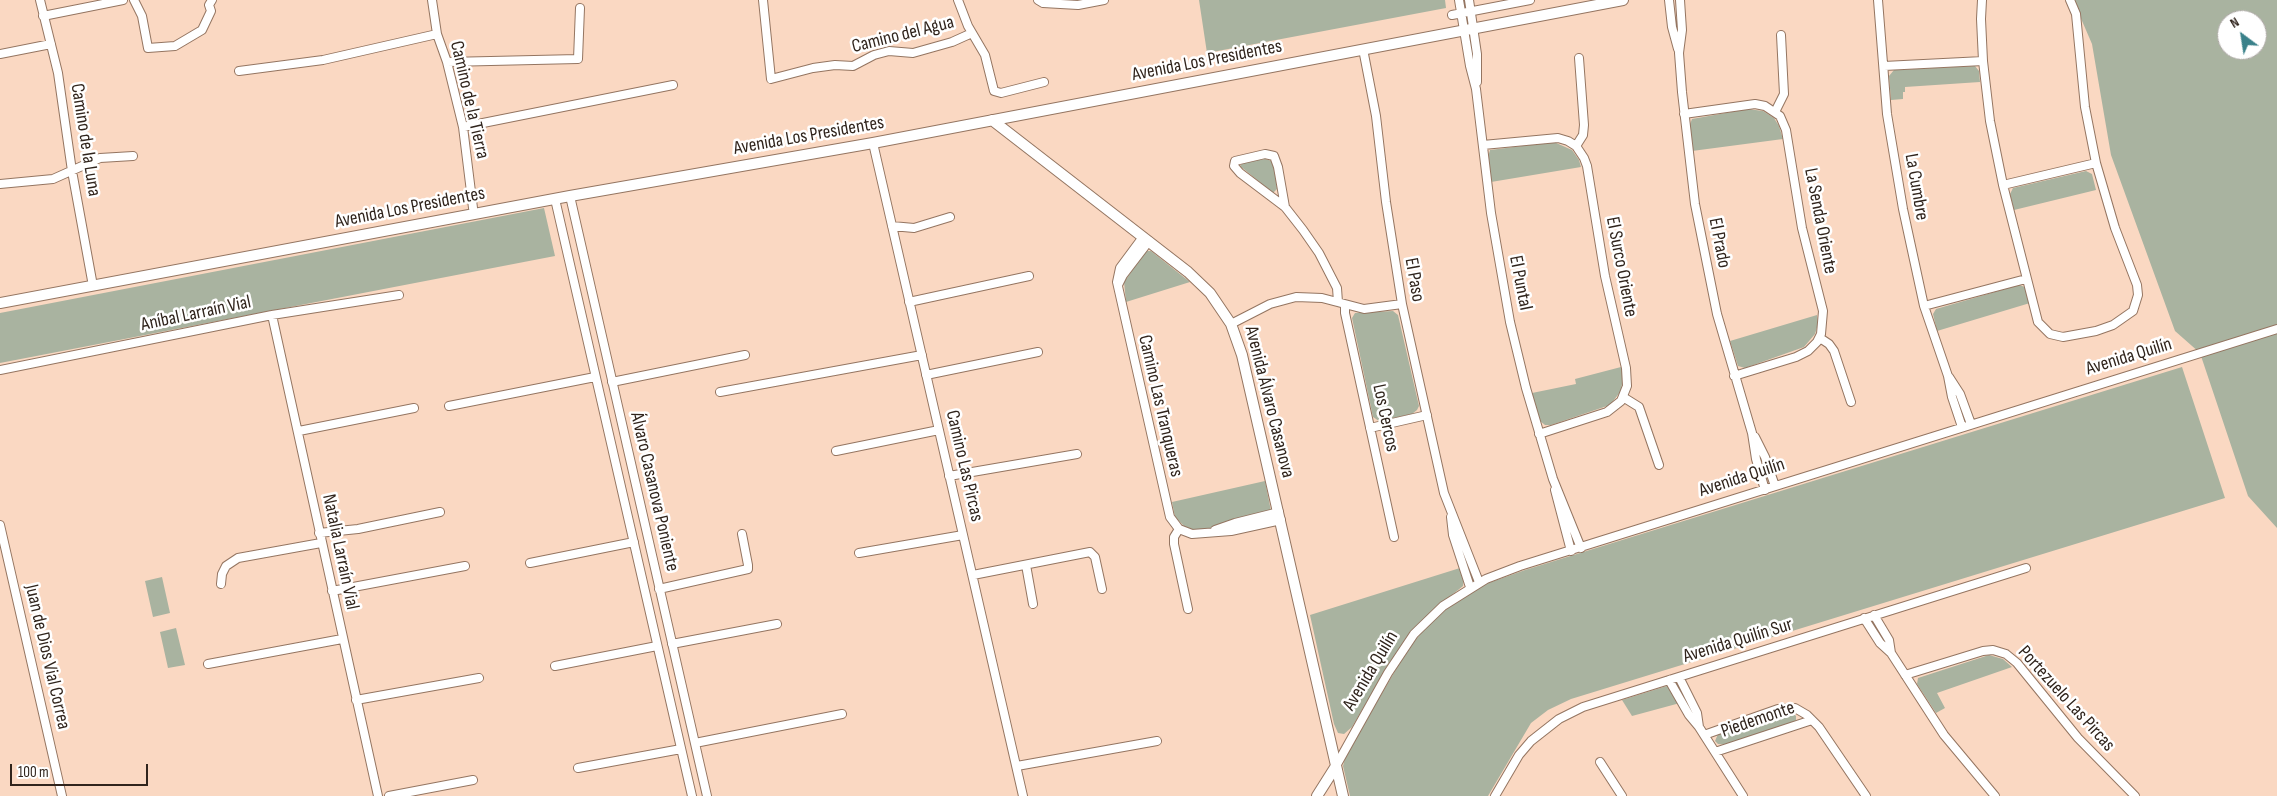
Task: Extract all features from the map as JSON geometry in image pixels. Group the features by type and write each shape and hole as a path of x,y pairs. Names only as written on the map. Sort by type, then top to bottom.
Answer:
{"street":[{"name":"Camino de la Luna","path":"40,0 58,73 72,171 93,286"},
{"path":"43,16 123,0"},
{"path":"134,0 142,16 148,48 175,46 202,30 211,11 209,5 212,0"},
{"name":"Camino de la Tierra","path":"432,0 437,34 448,62 463,127 474,208"},
{"name":"Camino del Agua","path":"762,0 772,79 813,68 835,65 853,66 874,55 889,51 913,52 952,42 972,33"},
{"path":"958,0 984,55 992,87 996,92 1001,93 1044,82"},
{"path":"1038,0 1043,3 1078,5 1104,0"},
{"name":"El Puntal","path":"1459,0 1461,13 1469,30"},
{"name":"El Puntal","path":"1470,0 1472,11 1469,30 1502,284 1526,388 1539,434 1553,479 1581,548"},
{"path":"1452,15 1530,0"},
{"name":"Avenida Los Presidentes","path":"0,303 570,196 874,143 1623,0"},
{"name":"El Prado","path":"1669,0 1672,27 1679,53 1693,190 1705,260 1717,314 1752,433 1756,458 1765,490"},
{"name":"El Prado","path":"1679,53 1682,30 1680,0"},
{"name":"La Cumbre","path":"1878,0 1888,114 1895,168 1924,306 1948,376 1962,427"},
{"path":"1982,0 1983,61 1992,128 2003,185 2026,279 2038,322 2045,330 2057,336 2075,336 2105,328 2128,315 2136,306 2138,295 2137,285 2115,228 2096,163 2085,107 2076,14 2070,0"},
{"path":"448,62 578,60 580,8"},
{"path":"239,71 323,60 437,34"},
{"path":"1684,114 1755,104 1765,106 1775,112 1784,94 1781,35"},
{"path":"0,54 50,44"},
{"name":"El Paso","path":"1363,49 1376,116 1386,202 1402,304 1426,416 1444,493 1479,582"},
{"path":"1483,145 1552,138 1568,141 1576,146 1583,134 1584,125 1579,58"},
{"path":"1884,66 1983,61"},
{"path":"463,127 673,85"},
{"name":"La Senda Oriente","path":"1775,112 1782,120 1786,130 1802,228 1823,311 1823,326 1820,338"},
{"name":"Avenida Álvaro Casanova","path":"992,120 1146,239 1203,286 1231,324 1242,355 1343,796"},
{"name":"Camino Las Pircas","path":"874,143 1023,796"},
{"name":"El Surco Oriente","path":"1576,146 1586,162 1605,276 1626,368 1627,380 1624,397"},
{"name":"Los Cercos","path":"1284,208 1278,167 1274,156 1265,154 1235,161 1234,166 1240,173 1284,208 1303,230 1325,264 1337,288 1394,537"},
{"path":"0,184 53,179 100,158 133,156"},
{"path":"2003,185 2096,163"},
{"name":"Álvaro Casanova Poniente","path":"570,196 707,796"},
{"name":"Álvaro Casanova Poniente","path":"555,199 692,796"},
{"path":"892,226 914,228 950,217"},
{"name":"Camino Las Tranqueras","path":"1146,239 1120,268 1117,287 1168,513 1179,529"},
{"path":"909,302 1029,276"},
{"path":"1924,306 2026,279"},
{"name":"Aníbal Larraín Vial","path":"0,370 272,314 399,295"},
{"path":"1231,324 1270,304 1288,298 1314,297 1371,309 1402,304"},
{"name":"Natalia Larraín Vial","path":"272,314 378,796"},
{"name":"Avenida Quilín","path":"1318,796 1406,644 1433,614 1479,582 1506,570 2277,329"},
{"path":"1734,376 1803,354 1813,347 1820,338 1829,344 1834,351 1851,402"},
{"path":"588,346 603,342"},
{"path":"926,375 1038,352"},
{"path":"612,382 745,355"},
{"path":"720,392 922,355"},
{"path":"449,406 595,376"},
{"name":"La Cumbre","path":"1948,376 1960,394 1971,424"},
{"path":"1539,434 1606,412 1624,397 1638,407 1659,466"},
{"path":"298,431 414,408"},
{"path":"1370,428 1426,416"},
{"path":"836,451 939,430"},
{"name":"El Prado","path":"1752,433 1765,457 1775,486"},
{"path":"949,476 1077,454"},
{"name":"El Puntal","path":"1553,479 1557,502 1571,551"},
{"path":"319,532 358,529 440,512"},
{"name":"El Paso","path":"1451,513 1453,535 1470,587"},
{"path":"1188,609 1174,544 1174,537 1179,529 1192,534 1211,532 1235,523 1280,516"},
{"name":"Juan de Dios Vial Correa","path":"0,525 62,796"},
{"path":"659,589 748,569 742,534"},
{"path":"859,553 963,535"},
{"path":"530,563 634,542"},
{"path":"221,584 222,574 226,566 238,558 321,543"},
{"path":"973,575 1090,552 1095,557 1102,589"},
{"path":"1026,565 1033,604"},
{"path":"332,591 465,566"},
{"name":"Avenida Quilín Sur","path":"1495,796 1525,748 1537,735 1559,719 1598,702 2026,568"},
{"path":"1874,615 1889,640 1891,653"},
{"path":"1864,618 1880,643 1891,653 1944,735 1995,796"},
{"path":"672,644 777,624"},
{"path":"208,664 342,639"},
{"path":"555,666 657,646"},
{"name":"Portezuelo Las Pircas","path":"1904,675 1983,651 1993,650 2006,654 2017,663 2078,738 2135,796"},
{"name":"Piedemonte","path":"1679,677 1697,713 1704,735 1743,796"},
{"path":"356,700 479,678"},
{"name":"Piedemonte","path":"1669,680 1689,715 1700,727"},
{"path":"669,694 683,691"},
{"name":"Piedemonte","path":"1704,735 1783,708 1799,710 1812,720 1866,796"},
{"path":"695,743 842,714"},
{"name":"Piedemonte","path":"1715,752 1812,720"},
{"path":"1017,766 1156,741"},
{"path":"578,768 681,749"},
{"path":"1600,762 1622,796"},
{"path":"389,796 472,780"}],"green space":[{"path":"1199,0 1445,0 1446,8 1207,53"},
{"path":"2073,0 2277,0 2277,528 2248,496 2200,353 2175,331 2111,155 2092,44"},
{"path":"1975,66 1979,71 1980,82 1905,87 1903,99 1891,100 1889,76 1894,70"},
{"path":"1748,109 1763,111 1774,118 1783,139 1692,151 1689,127 1692,119"},
{"path":"1554,142 1572,150 1579,160 1581,167 1491,182 1488,157 1490,150"},
{"path":"1265,159 1272,161 1275,166 1277,189 1273,193 1240,166 1243,162"},
{"path":"2086,171 2092,174 2096,190 2014,210 2010,194 2013,188"},
{"path":"544,208 555,256 0,363 0,313"},
{"path":"1146,251 1151,251 1190,282 1126,302 1124,282"},
{"path":"2019,285 2025,287 2030,303 1937,331 1933,314 1936,309"},
{"path":"1393,311 1398,315 1419,406 1412,414 1379,421 1373,417 1352,318 1355,313"},
{"path":"1817,315 1818,324 1815,334 1804,347 1745,368 1738,366 1730,341"},
{"path":"1621,367 1623,377 1621,391 1610,405 1551,425 1545,425 1540,421 1532,393 1576,384 1575,379"},
{"path":"2182,367 2225,498 1571,699 1548,710 1531,723 1488,796 1350,796 1343,766 1346,755 1406,652 1424,629 1445,610 1483,585 1525,570"},
{"path":"1265,481 1271,511 1196,532 1188,530 1175,517 1172,502"},
{"path":"1460,568 1464,578 1463,586 1432,611 1412,631 1390,662 1352,727 1344,734 1338,733 1334,724 1310,615"},
{"path":"162,577 170,613 153,617 145,581"},
{"path":"176,628 185,665 168,668 160,632"},
{"path":"1989,655 2003,659 2012,667 1937,693 1945,708 1936,713 1917,684 1918,678"},
{"path":"1670,685 1680,703 1632,716 1622,700"},
{"path":"1790,710 1796,716 1796,720 1792,723 1726,745 1718,744 1715,741 1718,734 1781,711"}]}
